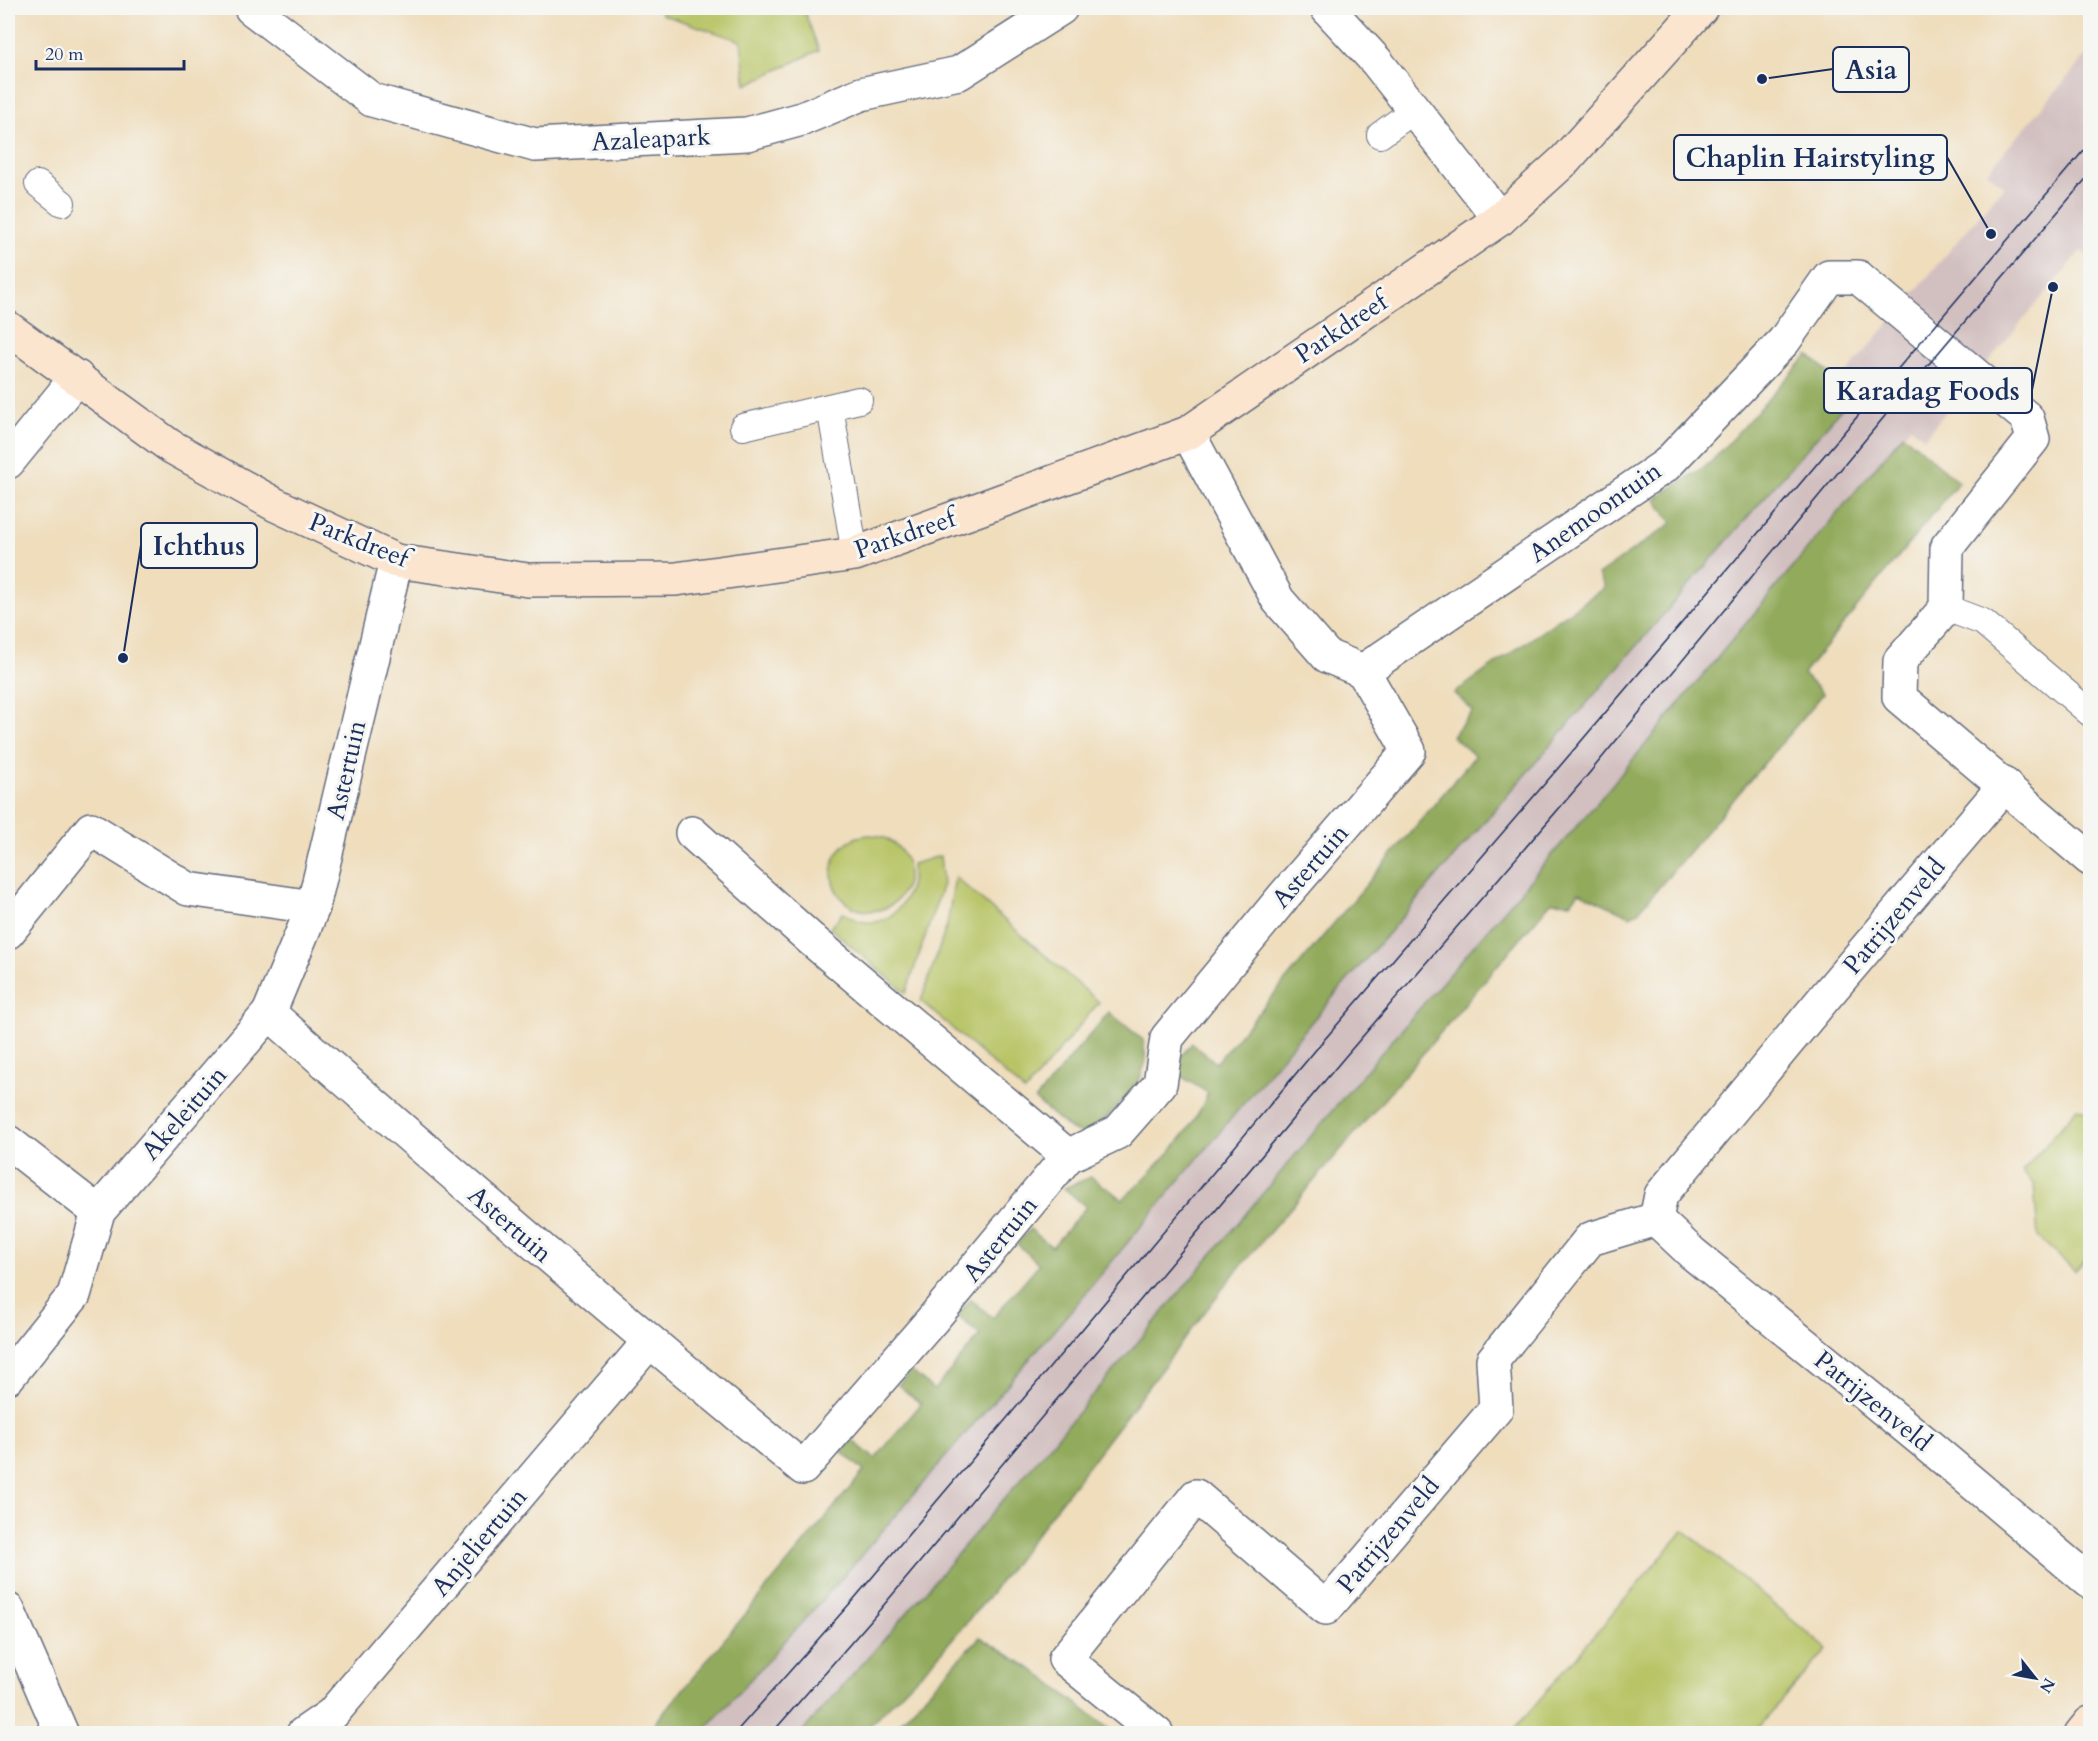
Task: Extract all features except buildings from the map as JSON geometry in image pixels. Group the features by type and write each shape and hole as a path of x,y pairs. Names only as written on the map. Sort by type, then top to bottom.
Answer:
{"street":[{"name":"Azaleapark","path":"251,8 372,100 535,145 747,134 802,119 861,94 959,73 1061,8"},
{"path":"1327,8 1376,62 1500,219"},
{"name":"Parkdreef","path":"8,328 170,446 276,505 396,561 528,580 676,579 855,554 1188,433 1500,219 1565,160 1701,8"},
{"name":"Anemoontuin","path":"1363,671 1666,465 1784,341 1829,277 1858,277 2028,418 2033,439 1947,547 1946,608"},
{"path":"8,462 77,377"},
{"path":"1188,433 1278,600 1327,656 1363,671"},
{"name":"Astertuin","path":"396,561 313,908 270,1013 649,1342 803,1468 932,1320 1068,1156 1118,1132 1160,1084 1167,1038 1284,896 1409,751 1363,671"},
{"path":"1946,608 1900,661 1899,697 2091,859"},
{"name":"Patrijzenveld","path":"1656,1219 1661,1195 1818,1005 2005,785"},
{"path":"8,930 91,829 188,889 313,908"},
{"path":"692,833 813,941 1068,1156"},
{"name":"Akeleituin","path":"98,1212 270,1013"},
{"path":"8,1142 98,1212 74,1295 8,1377"},
{"name":"Patrijzenveld","path":"1656,1219 1692,1253 1929,1446 2091,1582"},
{"name":"Patrijzenveld","path":"1157,1734 1065,1659 1196,1496 1326,1608 1496,1409 1493,1360 1590,1239 1656,1219"},
{"name":"Anjeliertuin","path":"303,1734 332,1714 649,1342"},
{"path":"8,1610 62,1734"},
{"path":"2081,1734 2091,1723"}],"lane":[{"path":"1380,135 1414,110"},
{"path":"38,184 62,203"},
{"path":"743,427 859,400"},
{"path":"830,407 855,554"},
{"path":"1946,608 1983,622 2091,713"}],"shaded area":[{"path":"2090,51 2090,258 2081,251 1924,438 1911,427 1903,434 1601,798 1363,1074 888,1635 801,1733 702,1734 835,1586 1074,1307 1308,1026 1854,394 1859,386 1845,375 2004,186 1987,172"}],"green space":[{"path":"660,8 803,8 819,50 746,85 741,41 661,14"},
{"path":"1808,355 1854,394 1308,1026 1074,1307 835,1586 702,1733 646,1734 864,1471 841,1451 852,1440 875,1459 921,1404 898,1385 911,1371 934,1390 980,1335 957,1316 970,1299 993,1318 1039,1264 1017,1244 1030,1229 1052,1247 1086,1207 1064,1188 1091,1177 1123,1199 1182,1137 1201,1109 1208,1093 1170,1069 1192,1043 1216,1063 1475,756 1452,736 1473,711 1454,693 1605,587 1598,575 1672,523 1655,499 1710,463"},
{"path":"1903,434 1959,482 1803,674 1823,694 1638,912 1630,916 1579,892 1571,903 1551,902 1233,1275 989,1596 935,1659 862,1733 801,1733 888,1635 1363,1074 1601,798"},
{"path":"870,835 885,838 897,846 905,858 908,873 905,888 897,900 885,908 870,911 855,908 843,900 835,888 832,873 835,858 843,846 855,838"},
{"path":"940,856 943,884 906,993 830,928 843,913 860,921 883,920 900,907 906,897 910,887 912,864"},
{"path":"955,877 1099,1002 1025,1092 921,1001 947,925"},
{"path":"1109,1012 1143,1040 1146,1061 1139,1081 1095,1131 1082,1134 1071,1130 1035,1100"},
{"path":"2077,1108 2090,1113 2090,1253 2075,1271 2038,1237 2034,1184 2022,1172"},
{"path":"1684,1530 1827,1649 1754,1733 1719,1733 1710,1725 1703,1734 1511,1733"},
{"path":"980,1637 1038,1673 1114,1733 890,1733"}],"tram line":[{"path":"734,1734 853,1600 1324,1040 2090,143"},
{"path":"771,1734 872,1619 1344,1058 1581,783 1889,411 2090,174"}],"place":[{"name":"Asia","path":"1762,79"},
{"name":"Chaplin Hairstyling","path":"1991,234"},
{"name":"Karadag Foods","path":"2053,287"},
{"name":"Ichthus","path":"123,658"}]}
